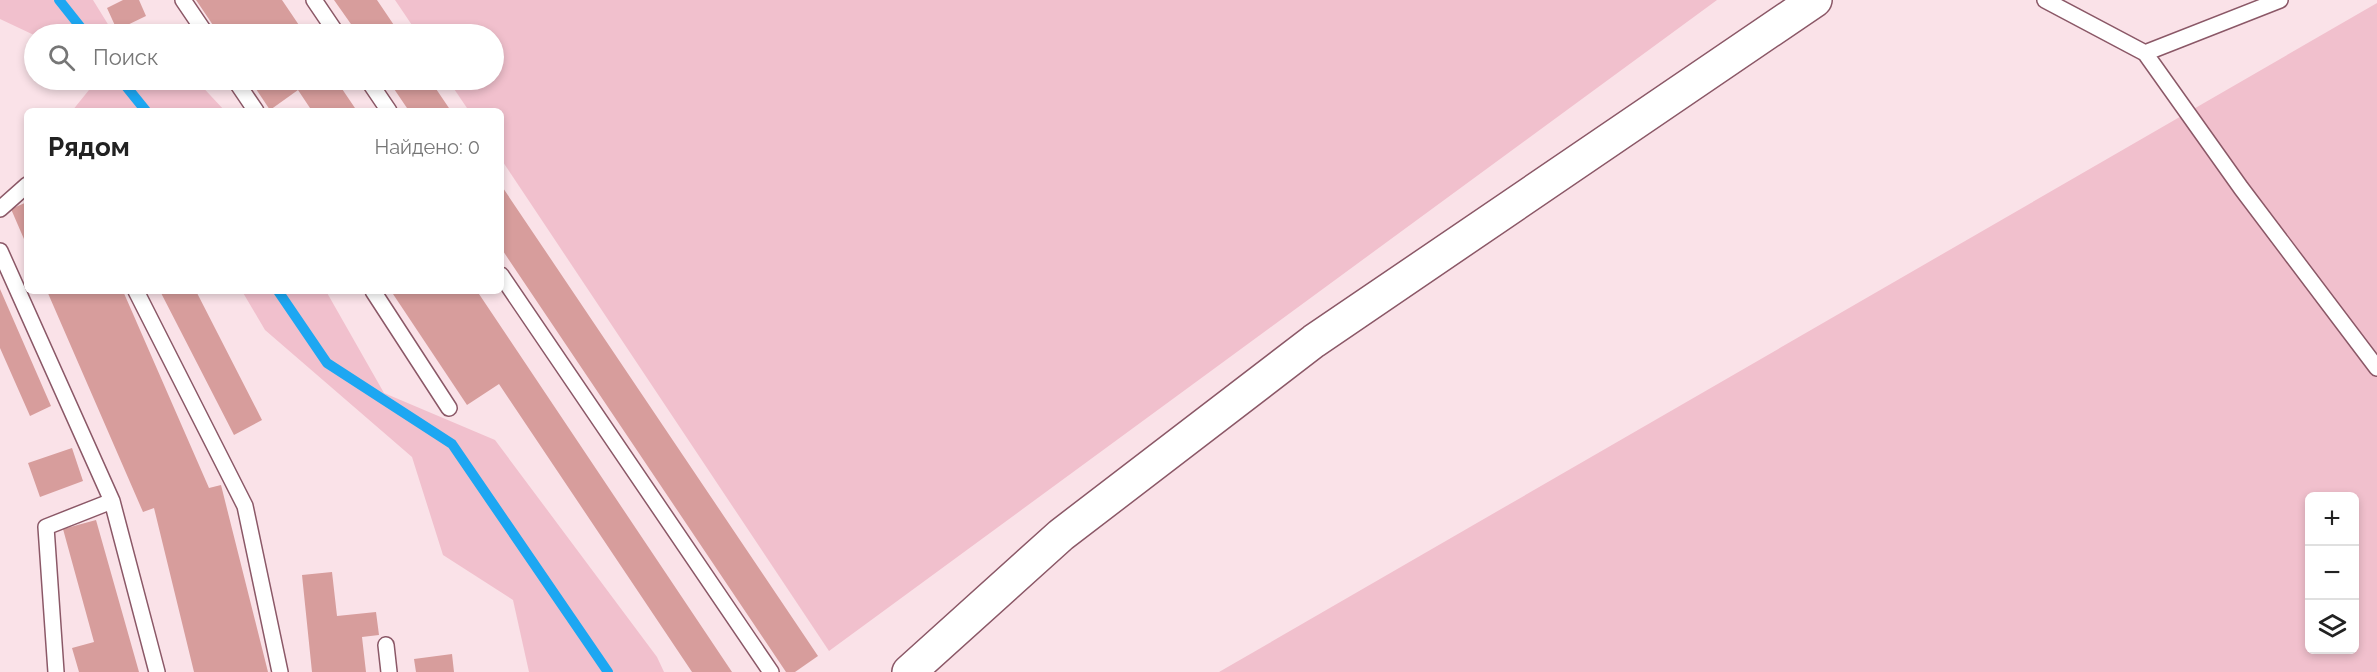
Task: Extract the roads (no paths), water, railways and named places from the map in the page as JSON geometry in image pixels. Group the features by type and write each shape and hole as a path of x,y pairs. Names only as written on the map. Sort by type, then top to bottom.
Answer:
{"main road":[{"path":"909,672 1061,535 1314,341 1815,0"}],"lane":[{"path":"183,0 199,24"},
{"path":"314,0 330,24"},
{"path":"2045,0 2145,53 2241,188 2377,368"},
{"path":"2145,53 2280,0"},
{"path":"242,90 254,108"},
{"path":"375,90 387,108"},
{"path":"0,209 24,188"},
{"path":"0,252 112,501 157,672"},
{"path":"504,279 771,672"},
{"path":"138,294 244,506 280,672"},
{"path":"375,294 449,408"},
{"path":"56,672 46,526 112,501"},
{"path":"386,645 389,672"}],"waterway":[{"path":"59,0 78,24"},
{"path":"129,90 144,108"},
{"path":"280,294 327,363 452,444 608,672"}]}
